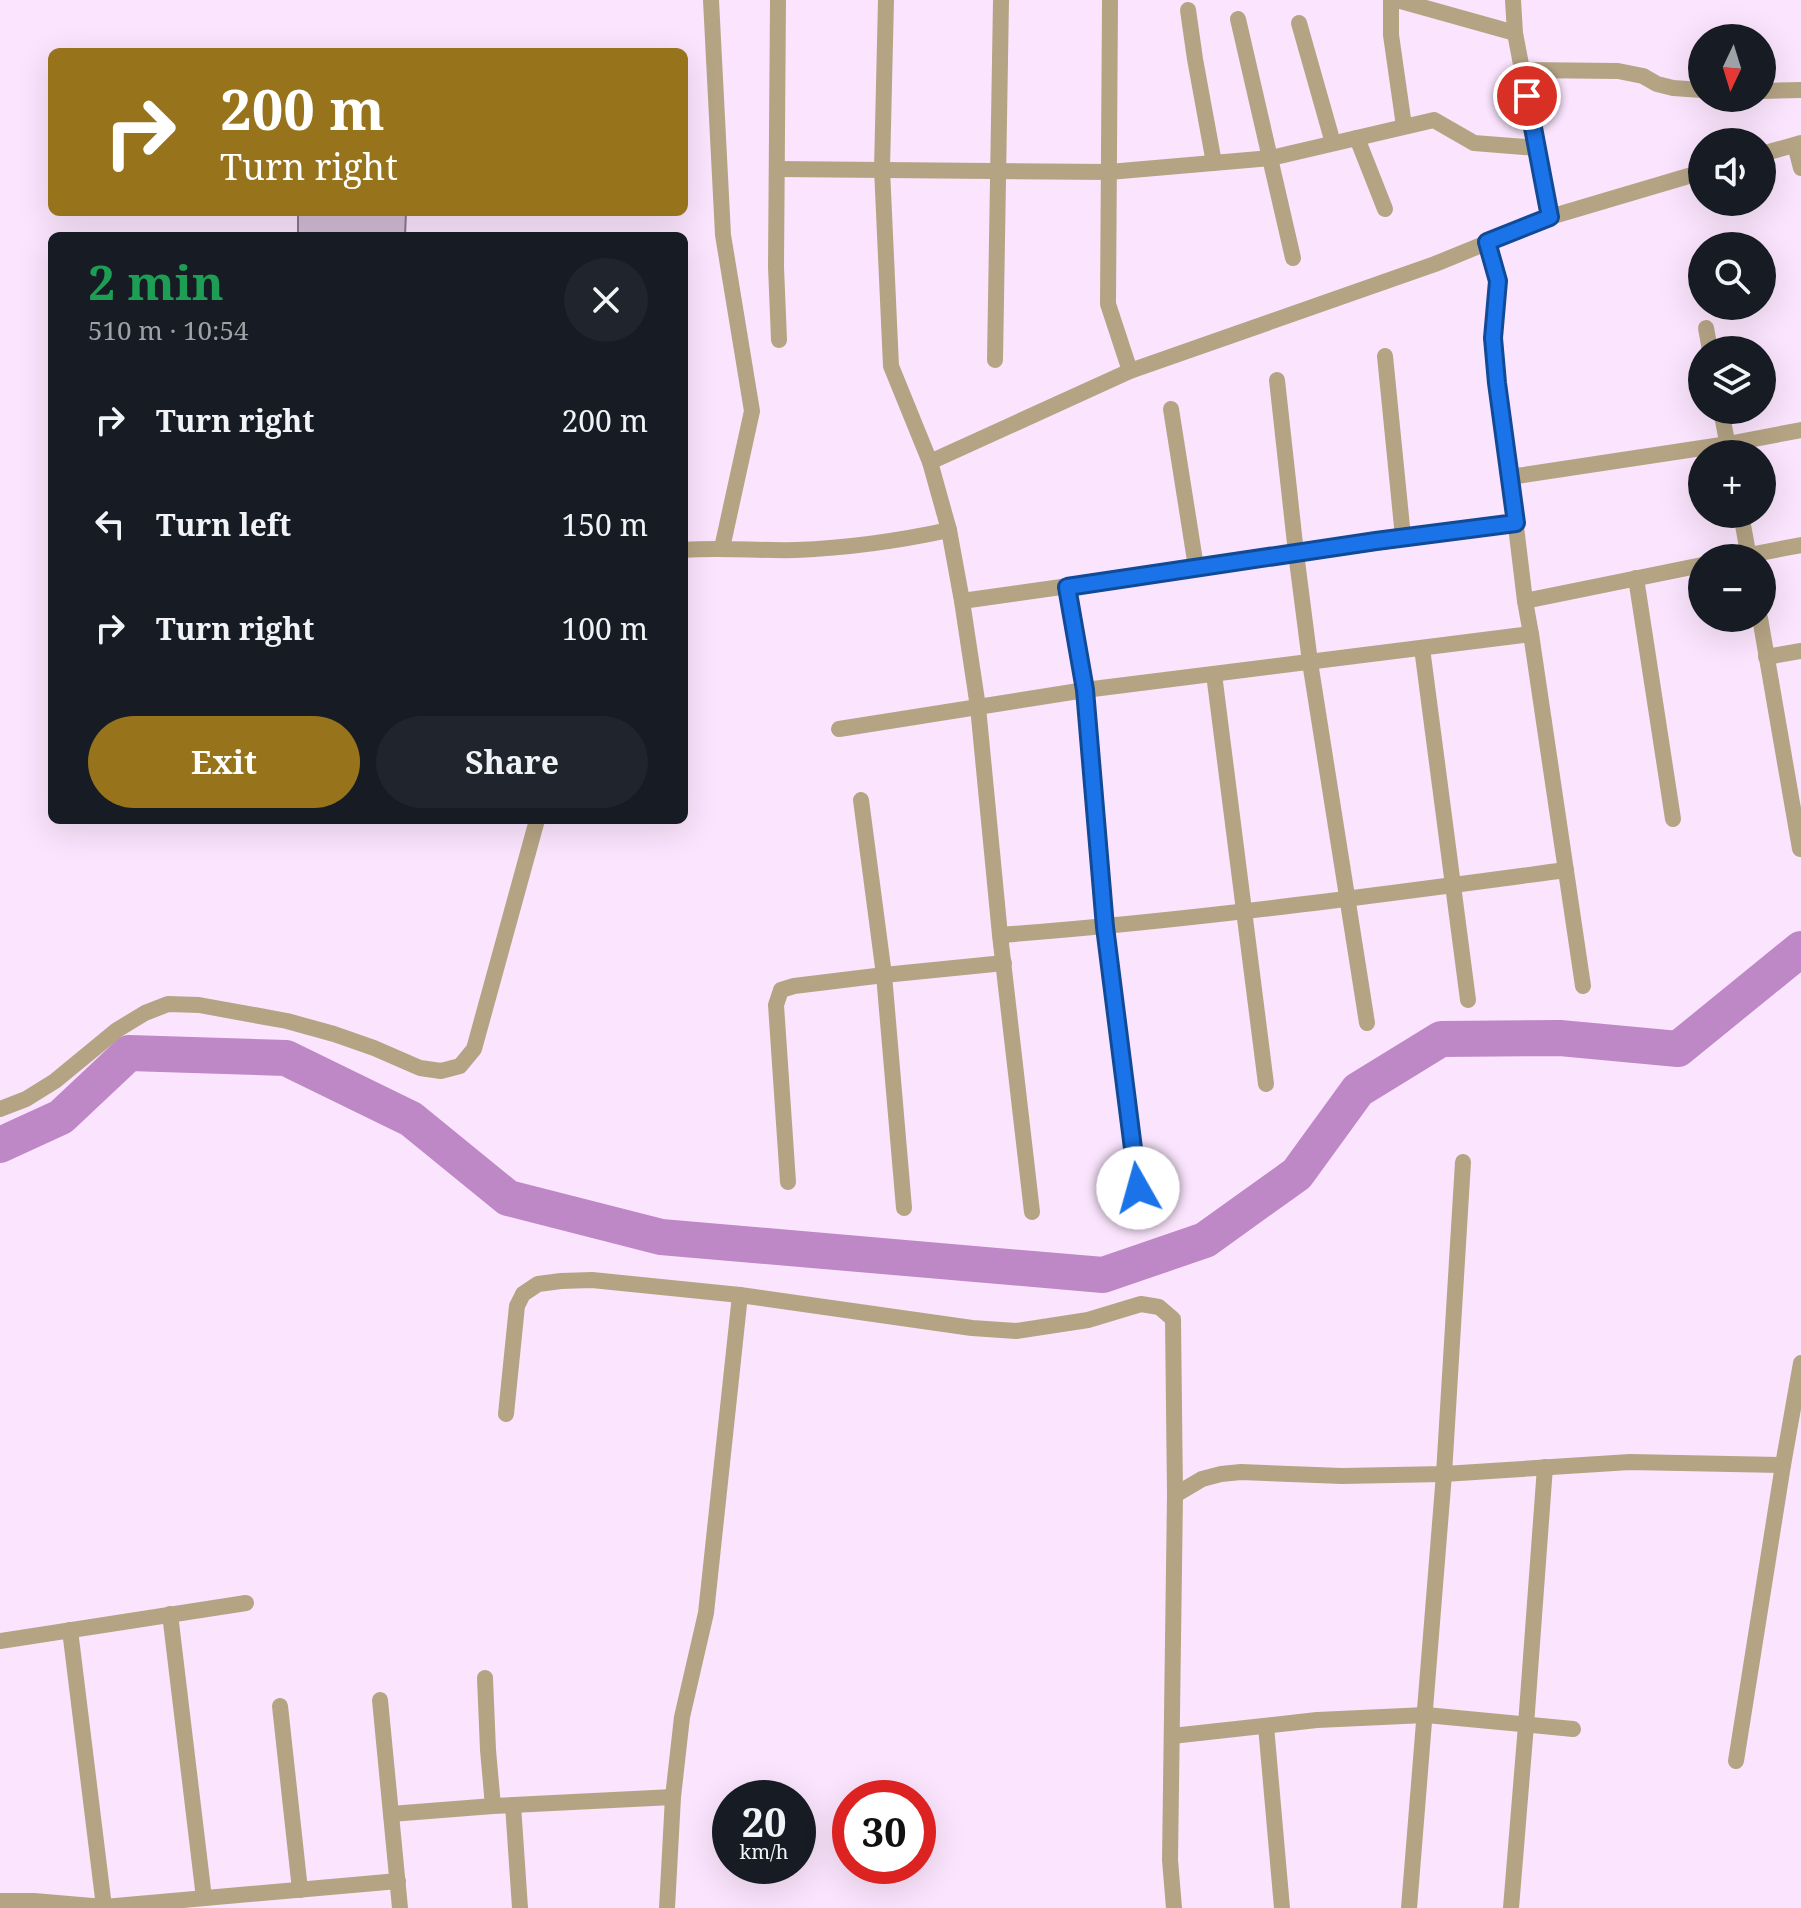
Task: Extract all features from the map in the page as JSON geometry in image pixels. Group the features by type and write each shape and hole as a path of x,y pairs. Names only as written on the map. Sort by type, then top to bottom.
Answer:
{"street":[{"path":"711,0 723,235 752,411 722,548"},
{"path":"778,0 776,267 779,340"},
{"path":"886,0 882,169 891,366 930,462 949,530 962,601 978,707 1032,1212"},
{"path":"995,360 1001,0"},
{"path":"1110,0 1108,304 1130,371"},
{"path":"1404,126 1392,46 1394,0 1515,33"},
{"path":"1513,0 1515,33 1550,217"},
{"path":"1188,10 1214,163"},
{"path":"1238,19 1293,258"},
{"path":"1299,23 1333,143"},
{"path":"1522,70 1618,71 1643,76 1657,84 1688,89"},
{"path":"1776,91 1801,90"},
{"path":"777,169 1109,172 1271,158 1434,120 1474,143 1537,148"},
{"path":"1357,138 1385,209"},
{"path":"1776,150 1798,144 1801,168"},
{"path":"930,462 1130,371 1435,264 1550,217 1688,176"},
{"path":"1487,242 1498,281 1493,338 1525,601 1583,986"},
{"path":"1706,328 1707,336"},
{"path":"1385,356 1403,537"},
{"path":"1277,380 1310,662 1367,1023"},
{"path":"1171,409 1196,567"},
{"path":"1763,440 1801,430"},
{"path":"1510,477 1688,454"},
{"path":"962,601 1516,523"},
{"path":"688,550 850,547 949,530"},
{"path":"1776,550 1801,545"},
{"path":"1525,601 1688,568"},
{"path":"1636,578 1673,819"},
{"path":"1067,587 1085,690 1105,927 1138,1188"},
{"path":"1762,632 1800,849"},
{"path":"839,729 1085,690 1531,634"},
{"path":"1422,648 1468,1000"},
{"path":"1766,657 1801,651"},
{"path":"1214,674 1266,1084"},
{"path":"861,800 884,975 904,1208"},
{"path":"0,1109 36,1093 117,1030 145,1013 168,1004 199,1005 287,1021 361,1043 420,1068 441,1071 460,1066 474,1049 536,824"},
{"path":"1000,935 1105,927 1566,870"},
{"path":"788,1182 776,1005 781,990 884,975 1004,963"},
{"path":"1409,1908 1444,1474 1463,1162"},
{"path":"506,1414 517,1306 523,1294 538,1284 592,1280 740,1295 956,1326 1016,1331 1088,1320 1141,1304 1159,1307 1173,1319 1175,1495 1170,1860 1174,1908"},
{"path":"667,1908 673,1797 682,1717 706,1613 740,1295"},
{"path":"1736,1761 1801,1363"},
{"path":"1175,1495 1202,1479 1241,1472 1342,1476 1444,1474 1630,1462 1783,1465"},
{"path":"1511,1908 1545,1467"},
{"path":"0,1641 246,1603"},
{"path":"170,1614 204,1898"},
{"path":"70,1630 104,1907"},
{"path":"485,1678 493,1806"},
{"path":"380,1700 400,1908"},
{"path":"280,1706 300,1890"},
{"path":"1172,1736 1317,1720 1426,1715 1573,1729"},
{"path":"1266,1726 1282,1908"},
{"path":"391,1814 673,1797"},
{"path":"513,1805 520,1908"},
{"path":"0,1901 104,1907 398,1881"}],"building":[{"path":"298,216 406,216 405,232 298,232"}],"waterway":[{"path":"0,1145 61,1117 129,1053 286,1058 411,1119 508,1198 661,1237 1103,1275 1205,1240 1297,1174 1358,1090 1441,1039 1560,1038 1678,1049 1801,949"}],"route":[{"path":"1138,1188 1105,927 1085,690 1067,587 1516,523 1493,338 1498,281 1487,242 1550,217 1527,96"}]}
